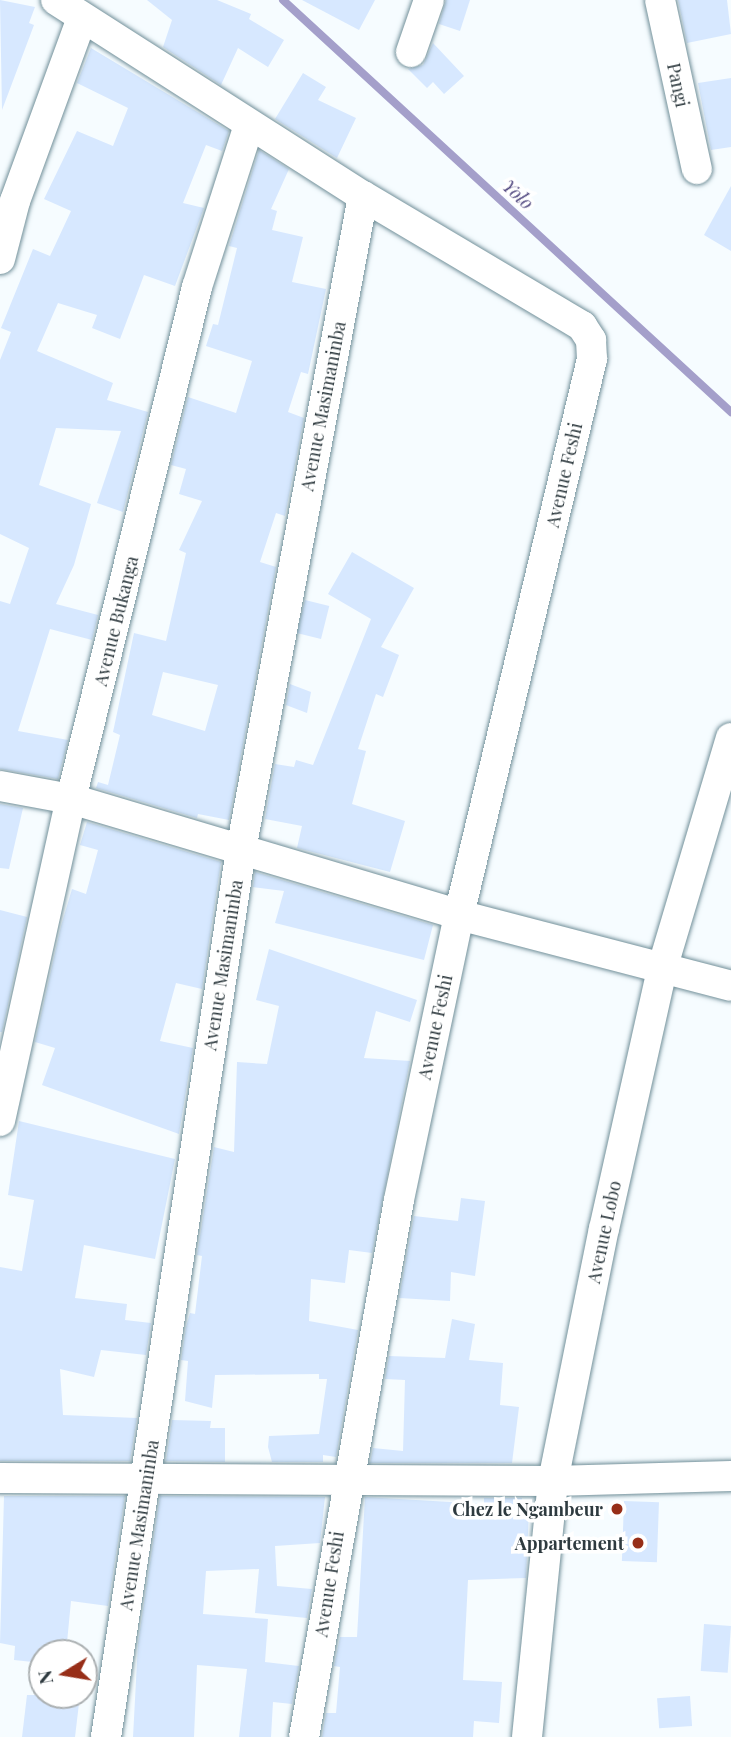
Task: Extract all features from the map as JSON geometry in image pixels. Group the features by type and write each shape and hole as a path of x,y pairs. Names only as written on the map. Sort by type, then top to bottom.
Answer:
{"street":[{"path":"56,0 363,196"},
{"path":"411,52 429,0"},
{"name":"Pangi","path":"660,0 697,169"},
{"path":"0,259 15,201 82,18"},
{"name":"Avenue Bukanga","path":"0,1121 71,799 197,287 249,125"},
{"name":"Avenue Feshi","path":"304,1737 346,1482 459,915 592,359 591,340 582,326 363,196"},
{"name":"Avenue Masimaninba","path":"106,1737 241,850 363,196"},
{"name":"Avenue Lobo","path":"527,1737 553,1481 662,969 731,738"},
{"path":"0,786 71,799 459,915 731,986"},
{"path":"0,1478 346,1482 553,1481 731,1476"}],"building":[{"path":"0,0 35,7 29,23 34,25 2,110"},
{"path":"147,0 217,0 251,14 249,19 284,40 268,67 238,48 221,85 163,47 172,20"},
{"path":"302,0 375,0 359,30"},
{"path":"446,0 470,0 460,31 439,24"},
{"path":"678,0 727,0 731,34 687,43"},
{"path":"433,43 464,76 444,94 433,82 427,88 408,69 423,65"},
{"path":"91,48 229,131 222,151 206,145 183,203 204,208 175,286 144,275 120,339 92,328 97,315 58,303 37,351 113,383 107,400 148,412 123,512 97,503 121,431 56,428 39,485 91,504 74,565 56,604 98,615 92,640 50,629 18,731 68,740 58,779 0,769 0,601 10,604 29,548 0,534 0,360 11,332 1,328 33,249 50,256 71,211 44,199 77,131 113,146 128,108 77,83"},
{"path":"303,73 326,87 318,100 356,118 337,158 275,119"},
{"path":"731,78 731,147 711,150 698,83"},
{"path":"259,150 289,169 271,209 277,211 272,230 303,237 292,282 326,289 308,374 301,372 288,412 304,418 285,516 276,513 260,562 276,567 229,820 198,814 197,818 96,788 98,782 108,785 120,735 113,732 134,633 166,641 186,553 179,550 202,501 179,494 186,469 171,465 188,397 236,413 252,361 206,346 213,324 218,325 237,248 229,246","holes":["163,672 218,685 205,731 152,715"]},
{"path":"731,186 731,251 704,235"},
{"path":"352,552 414,588 381,647 399,655 383,697 376,694 358,749 366,751 352,804 405,821 390,872 297,848 302,826 265,819 275,764 294,767 296,760 313,765 371,619 328,594"},
{"path":"305,600 329,606 321,639 297,633"},
{"path":"290,684 311,692 307,713 286,705"},
{"path":"0,804 23,808 9,869 0,868"},
{"path":"87,822 221,862 202,989 176,983 160,1041 193,1048 179,1134 42,1085 55,1048 35,1042 61,926 72,889 86,894 98,850 80,845"},
{"path":"255,872 433,925 424,960 275,923 284,891 253,887"},
{"path":"0,910 27,917 2,1032 0,1032"},
{"path":"269,949 417,1000 410,1022 376,1011 364,1058 410,1061 372,1253 349,1250 345,1283 311,1279 309,1321 358,1330 336,1457 323,1455 323,1462 272,1462 268,1447 269,1436 319,1434 327,1379 319,1379 319,1374 215,1375 212,1408 185,1401 188,1361 181,1360 190,1313 195,1314 202,1256 197,1255 214,1147 234,1152 237,1062 267,1064 279,1006 256,1000"},
{"path":"19,1121 175,1159 155,1259 84,1245 75,1298 127,1304 125,1320 151,1323 146,1355 101,1350 94,1377 60,1369 63,1415 137,1418 130,1461 0,1461 0,1267 22,1271 34,1200 8,1195"},
{"path":"461,1198 485,1201 475,1276 451,1272 450,1301 399,1298 414,1216 458,1221"},
{"path":"452,1319 475,1324 469,1360 503,1363 500,1405 519,1407 512,1463 370,1463 373,1448 403,1451 405,1380 385,1379 389,1356 445,1358"},
{"path":"172,1420 211,1421 210,1428 225,1428 225,1462 166,1461"},
{"path":"4,1496 125,1496 108,1606 71,1601 67,1639 28,1639 28,1662 14,1660 15,1646 0,1643"},
{"path":"160,1496 325,1497 320,1543 275,1546 277,1586 312,1589 307,1618 255,1613 259,1569 206,1571 203,1614 268,1619 265,1662 299,1666 292,1704 273,1702 271,1737 239,1737 247,1669 197,1665 194,1737 133,1737 138,1643"},
{"path":"365,1497 484,1504 484,1498 522,1498 523,1510 529,1510 526,1578 468,1580 463,1680 502,1682 499,1723 474,1721 473,1737 322,1737 326,1713 336,1713 340,1667 334,1666 340,1637 357,1637"},
{"path":"624,1501 659,1502 657,1562 622,1561"},
{"path":"704,1624 731,1626 728,1673 701,1671"},
{"path":"27,1695 28,1709 78,1709 75,1737 22,1737"},
{"path":"690,1696 692,1726 659,1728 657,1698"}],"waterway":[{"name":"Yolo","path":"283,0 731,412"}],"place":[{"name":"Chez le Ngambeur","path":"617,1509"},
{"name":"Appartement","path":"638,1543"}]}
